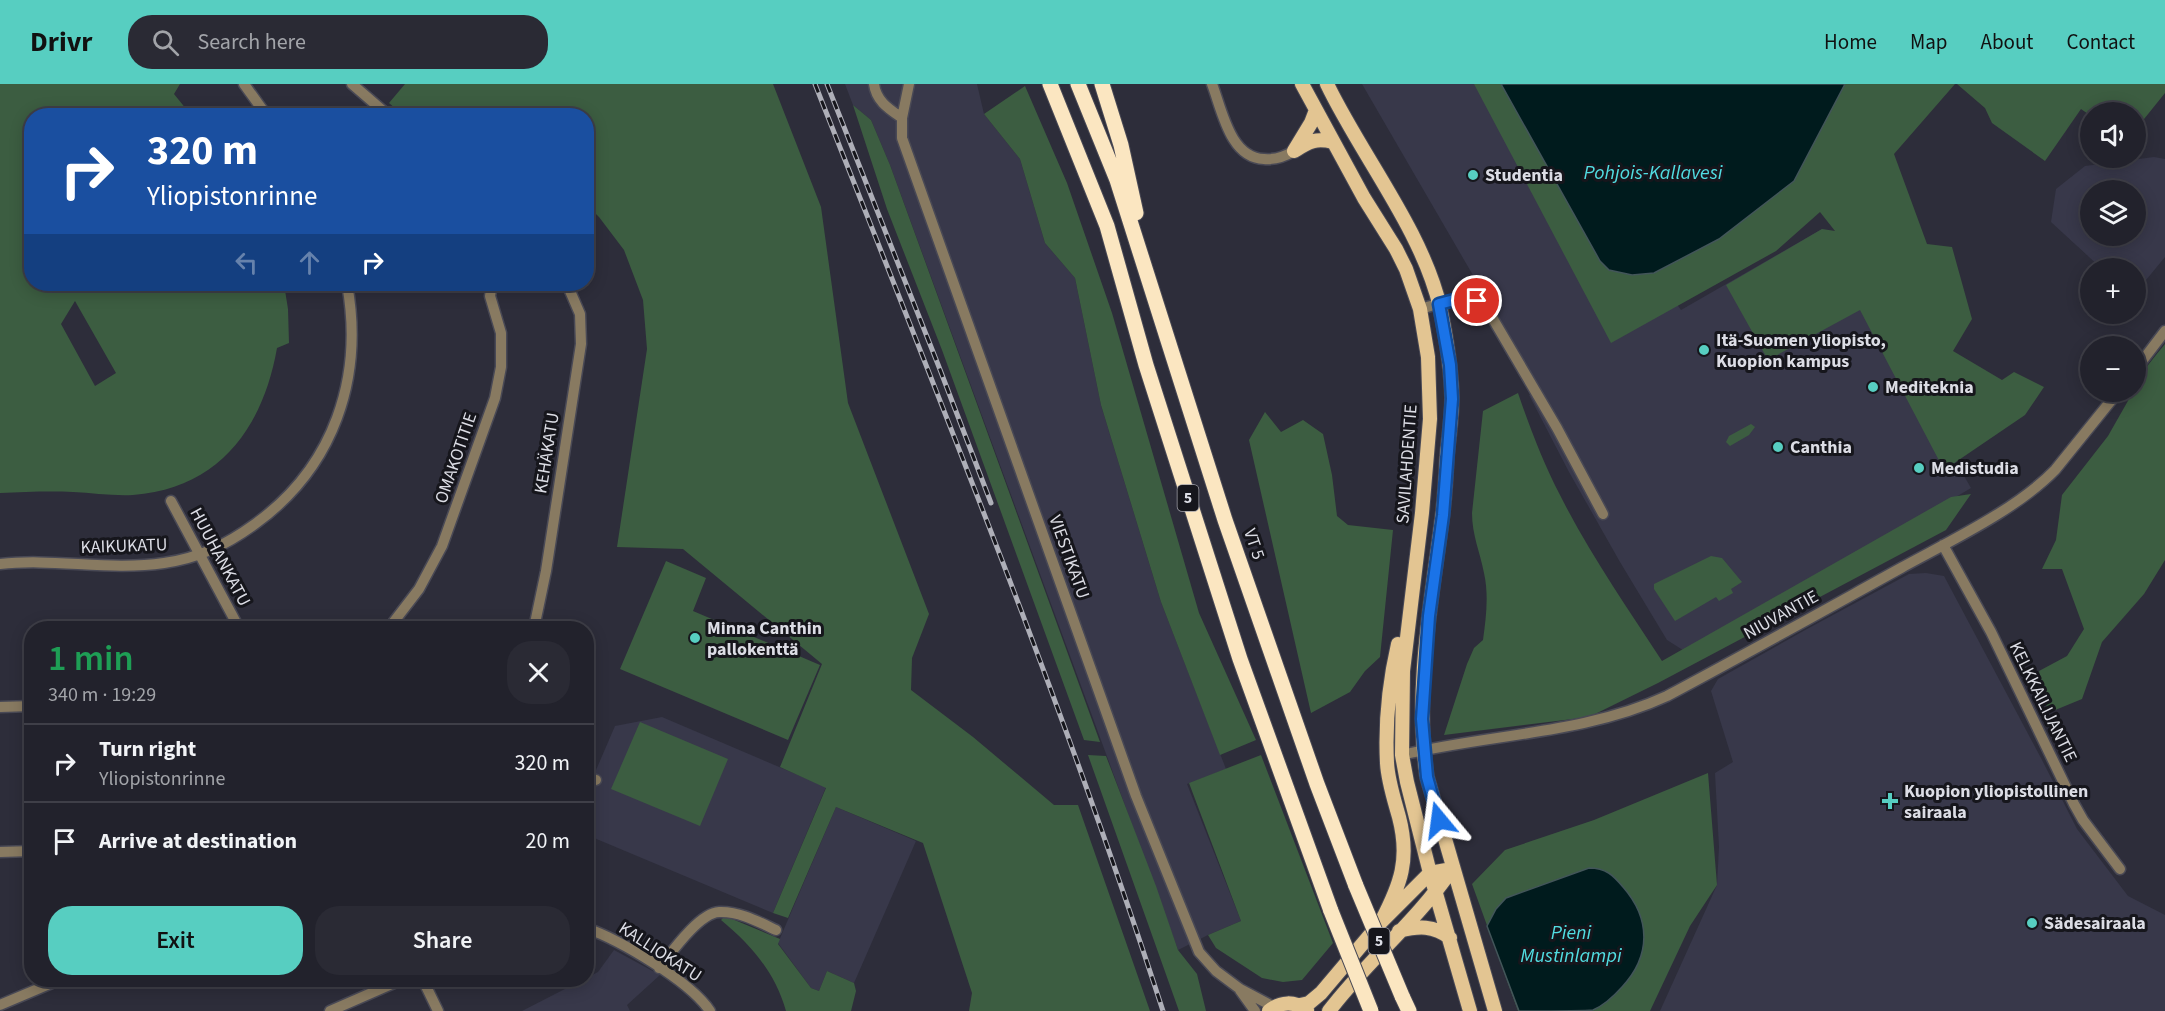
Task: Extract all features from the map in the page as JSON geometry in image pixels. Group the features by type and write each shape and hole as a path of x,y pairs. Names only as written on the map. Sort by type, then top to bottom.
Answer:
{"highway":[{"name":"5","path":"1050,84 1107,226 1146,365 1240,659 1331,911 1371,1011"},
{"name":"VT 5","path":"1078,84 1117,180 1225,520 1317,784 1356,886 1409,1011"},
{"path":"1102,84 1131,187 1144,263"}],"main road":[{"name":"SAVILAHDENTIE","path":"1302,84 1406,269 1419,309 1428,357 1430,419 1422,513 1403,671 1402,755 1430,873 1470,1011"},
{"path":"1327,84 1406,224 1425,264 1439,304 1450,365 1452,399 1443,515 1429,616 1422,697 1423,750 1427,777 1452,869 1495,1011"},
{"path":"1294,151 1316,110"},
{"path":"1294,151 1308,141 1320,139 1333,142"},
{"path":"1382,922 1401,875 1405,854 1387,765 1386,731 1394,663 1415,569"},
{"path":"1272,1009 1285,1003 1304,1008 1321,993 1382,922 1430,873 1452,869"},
{"path":"1329,1011 1436,892 1452,869"},
{"path":"1399,931 1427,927 1450,938"}],"street":[{"path":"244,84 261,108"},
{"path":"352,84 380,108"},
{"path":"874,84 878,98 902,118"},
{"name":"VIESTIKATU","path":"909,84 902,118 902,138 1136,796 1199,952 1216,971 1272,1009"},
{"path":"1212,84 1234,143 1244,153 1257,159 1276,160 1294,151"},
{"name":"KAIKUKATU","path":"0,564 37,562 131,566 164,563 200,555 246,530 283,502 297,487 321,453 338,419 349,374 352,343 348,291"},
{"name":"OMAKOTITIE","path":"394,621 419,589 442,546 495,398 501,366 501,333 490,296 491,291"},
{"name":"KEHÄKATU","path":"535,621 546,571 581,344 580,314 570,291"},
{"path":"1419,309 1458,299 1477,301 1486,307 1603,514"},
{"path":"2146,356 2165,332"},
{"name":"NIUVANTIE","path":"1402,755 1457,743 1587,723 1640,709 1688,686 2020,500 2044,482 2110,402"},
{"name":"HUUHANKATU","path":"171,501 235,621"},
{"name":"KELKKAILIJANTIE","path":"1943,545 1991,633 2078,812 2120,869"},
{"path":"0,707 24,706"},
{"path":"0,852 24,851"},
{"path":"659,968 701,921 717,912 735,913 776,930"},
{"name":"KALLIOKATU","path":"594,932 659,968 695,993 710,1011"},
{"path":"0,1005 42,987"},
{"path":"330,1011 385,987"},
{"path":"426,987 438,1011"},
{"name":"VIESTIKATU","path":"1240,989 1255,1011"}],"shaded area":[{"path":"845,84 977,84 984,114 1020,159 1045,243 1075,278 1101,405 1161,602 1226,769 1187,784 1241,921 1178,950 890,165 871,120 853,105"},
{"name":"Itä-Suomen yliopisto, Kuopion kampus","path":"1362,84 1501,84 1600,261 1654,273 1681,310 1822,229 1971,488 1686,652 1667,640 1569,472 1529,395 1539,389"},
{"path":"2146,158 2165,159 2165,257 2146,280 2146,258 2090,258 2051,222 2056,189 2082,168 2146,168"},
{"name":"Kuopion yliopistollinen sairaala","path":"1926,573 1944,576 2077,829 2128,896 2165,915 2165,1011 1660,1011 1717,885 1719,847 1715,773 1733,762 1711,691 1718,679 1909,574"},
{"path":"662,717 826,787 773,913 594,838 594,775 615,726"},
{"path":"836,807 916,841 854,983 827,971 819,991 811,988 778,943"},
{"path":"614,950 660,975 627,1005 630,1011 522,1011 569,987 594,987 594,974"}],"green space":[{"path":"0,84 180,84 174,94 185,108 24,108 24,291 285,291 289,343 277,348 261,404 248,428 232,449 213,467 190,480 163,490 133,495 0,493","holes":["75,301 116,373 95,386 61,324"]},
{"path":"405,84 773,84 821,207 848,403 929,614 912,658 911,690 973,737 1054,805 1078,805 1150,1011 969,1011 972,993 923,843 836,807 788,918 773,913 826,788 780,767 822,664 683,549 617,547 647,349 643,300 624,250 594,212 594,108 395,108 389,103"},
{"path":"1474,84 1501,84 1600,261 1654,273 1719,239 1794,181 1845,84 1955,84 1894,154 1927,244 1952,247 1972,319 1953,351 2002,380 2014,372 2044,387 2025,415 1944,470 1860,310 1768,360 1726,285 1822,229 1835,231 1820,212 1776,251 1611,343"},
{"path":"1957,84 2165,84 2165,93 2146,117 2146,102 2080,102 2080,110 2045,161 1992,123 1985,108"},
{"path":"1025,86 1067,183 1112,313 1199,613 1256,740 1220,755 1161,602 1101,405 1075,278 1045,243 1020,159 984,114"},
{"path":"853,105 871,120 890,165 1100,742 1084,740 942,350 887,209"},
{"path":"2165,344 2165,560 2144,594 2102,642 2082,699 2048,713 2039,671 2067,656 2084,629 2062,569 2042,569 2056,540 2062,495 2108,436 2127,402 2146,402 2146,369"},
{"path":"1518,393 1542,457 1571,517 1662,661 1951,497 1971,494 1946,530 1658,683 1589,717 1444,735 1467,664 1474,648 1483,640 1487,598 1486,581 1472,513 1483,411"},
{"path":"1265,412 1281,432 1303,420 1323,434 1332,475 1337,516 1348,525 1393,530 1380,657 1365,671 1350,692 1311,713 1249,440"},
{"path":"1751,424 1755,427 1749,435 1730,446 1726,442 1729,436"},
{"path":"1711,556 1722,558 1742,582 1731,589 1733,593 1719,601 1716,597 1675,621 1654,589 1654,584"},
{"name":"Minna Canthin pallokenttä","path":"666,561 706,578 693,611 820,665 788,740 620,669"},
{"path":"640,722 728,759 700,826 611,789"},
{"path":"1088,755 1106,756 1178,950 1197,974 1206,1011 1179,1011"},
{"path":"1261,755 1333,943 1302,980 1283,982 1262,978 1216,948 1208,935 1241,921 1189,783"},
{"path":"1708,773 1717,885 1690,926 1650,1011 1518,1011 1472,884 1505,850 1594,820"},
{"path":"725,916 780,939 778,944 811,988 819,991 827,971 854,983 856,991 851,1011 786,1011 769,972 752,949 721,920"}],"water":[{"name":"Pohjois-Kallavesi","path":"1501,84 1845,84 1794,181 1719,239 1654,273 1632,275 1609,270 1600,261"},
{"name":"Pieni Mustinlampi","path":"1589,868 1600,869 1612,876 1632,899 1639,912 1644,937 1638,963 1632,975 1616,994 1593,1010 1519,1011 1487,926 1496,909 1506,898"}],"railway":[{"path":"815,84 1040,661 1083,777 1163,1011"},
{"path":"827,84 991,503"}],"place":[{"name":"Studentia","path":"1473,175"},
{"name":"Itä-Suomen yliopisto, Kuopion kampus","path":"1704,350"},
{"name":"Mediteknia","path":"1873,387"},
{"name":"Canthia","path":"1778,447"},
{"name":"Medistudia","path":"1919,468"},
{"name":"Minna Canthin pallokenttä","path":"695,638"},
{"name":"Kuopion yliopistollinen sairaala","path":"1890,801"},
{"name":"Sädesairaala","path":"2032,923"}],"route":[{"path":"1439,820 1427,777 1422,719 1429,616 1443,515 1452,399 1447,340 1439,304 1458,299 1477,301"}]}
